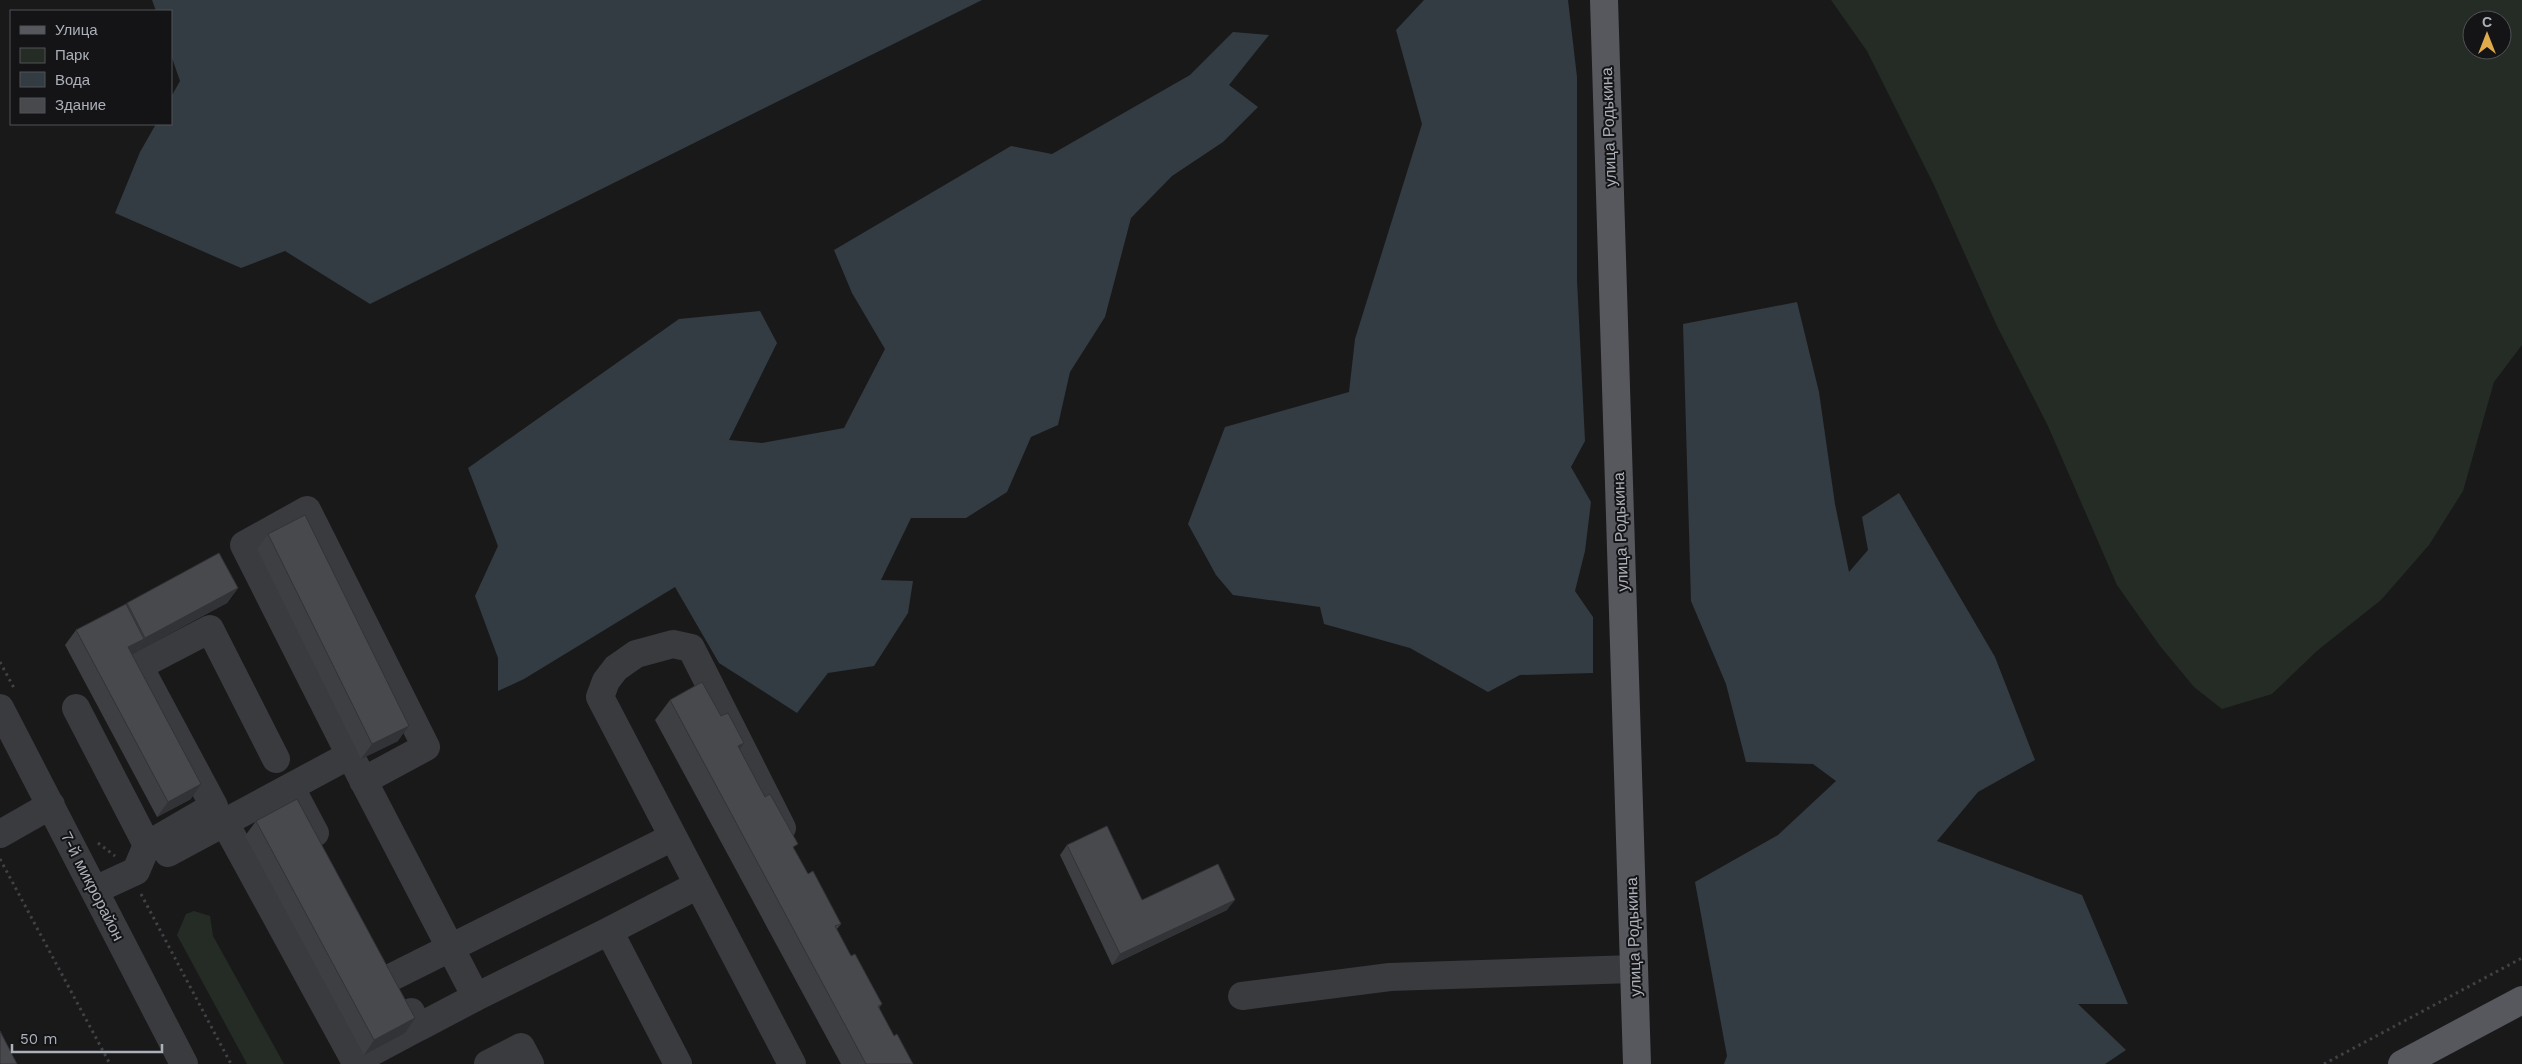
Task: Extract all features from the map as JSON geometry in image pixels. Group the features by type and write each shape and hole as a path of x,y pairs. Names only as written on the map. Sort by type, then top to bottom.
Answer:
{"main road":[{"name":"улица Родькина","path":"1604,0 1637,1064"},
{"path":"2402,1064 2522,1000"}],"street":[{"path":"364,781 426,747 307,510 244,545 350,755 476,996"},
{"path":"136,871 147,845 214,806 139,666 210,629 276,759"},
{"path":"792,1064 600,697 606,680 616,668 636,654 672,644 691,648 794,852"},
{"name":"7-й микрорайон","path":"0,708 184,1064"},
{"path":"76,708 147,845"},
{"path":"95,890 136,871 350,755"},
{"path":"291,788 328,857"},
{"path":"0,834 51,805"},
{"path":"225,823 355,1061 476,996 698,885"},
{"path":"392,977 673,837"},
{"path":"609,931 678,1064"},
{"path":"379,951 419,1027"},
{"path":"1242,996 1390,977 1634,969"},
{"path":"488,1064 521,1047 530,1064"}],"path":[{"path":"0,859 110,1064"},
{"path":"2324,1064 2522,958"}],"green space":[{"path":"1831,0 2522,0 2522,345 2494,382 2463,491 2429,545 2381,600 2318,650 2272,694 2222,709 2194,687 2160,646 2117,585 2048,426 1996,324 1934,185 1867,51"},
{"path":"194,911 210,916 213,936 284,1064 247,1064 177,935 186,914"}],"water":[{"path":"152,0 982,0 370,304 285,251 241,268 115,213 140,152 155,125 172,125 172,95 180,81 172,58 172,10 156,10"},
{"path":"1424,0 1568,0 1577,77 1577,280 1585,441 1571,467 1591,502 1585,551 1575,591 1593,617 1593,673 1520,675 1488,692 1410,648 1324,624 1320,607 1233,595 1216,575 1188,524 1225,427 1349,392 1355,339 1422,124 1396,30"},
{"path":"1233,32 1269,35 1229,85 1258,107 1223,142 1172,176 1131,218 1105,317 1070,372 1058,425 1031,437 1007,492 966,518 911,518 881,580 913,581 908,613 874,666 828,673 797,713 719,663 675,587 524,679 498,691 498,658 475,596 498,546 468,468 679,319 760,311 777,343 729,440 762,443 844,428 885,349 852,293 834,250 1011,146 1052,154 1190,75"},
{"path":"1797,302 1819,392 1835,504 1849,572 1868,550 1862,517 1899,493 1995,657 2035,760 1978,792 1937,841 2082,895 2128,1004 2078,1004 2126,1050 2105,1064 1724,1064 1727,1056 1695,882 1778,835 1836,781 1813,764 1746,762 1726,684 1691,601 1683,324"}],"building":[{"path":"305,515 409,726 372,744 268,534"},
{"path":"219,553 238,588 145,638 127,603"},
{"path":"126,604 144,639 128,647 201,784 168,802 76,630"},
{"path":"702,682 721,716 728,713 744,743 738,746 765,797 770,794 798,844 793,847 808,874 813,871 841,924 835,926 851,956 855,954 882,1004 878,1006 894,1036 897,1034 913,1064 866,1064 670,700"},
{"path":"297,799 415,1018 374,1040 256,821"},
{"path":"1107,826 1142,900 1218,864 1235,900 1120,954 1067,845"},
{"path":"0,1031 17,1064 0,1064"}]}
